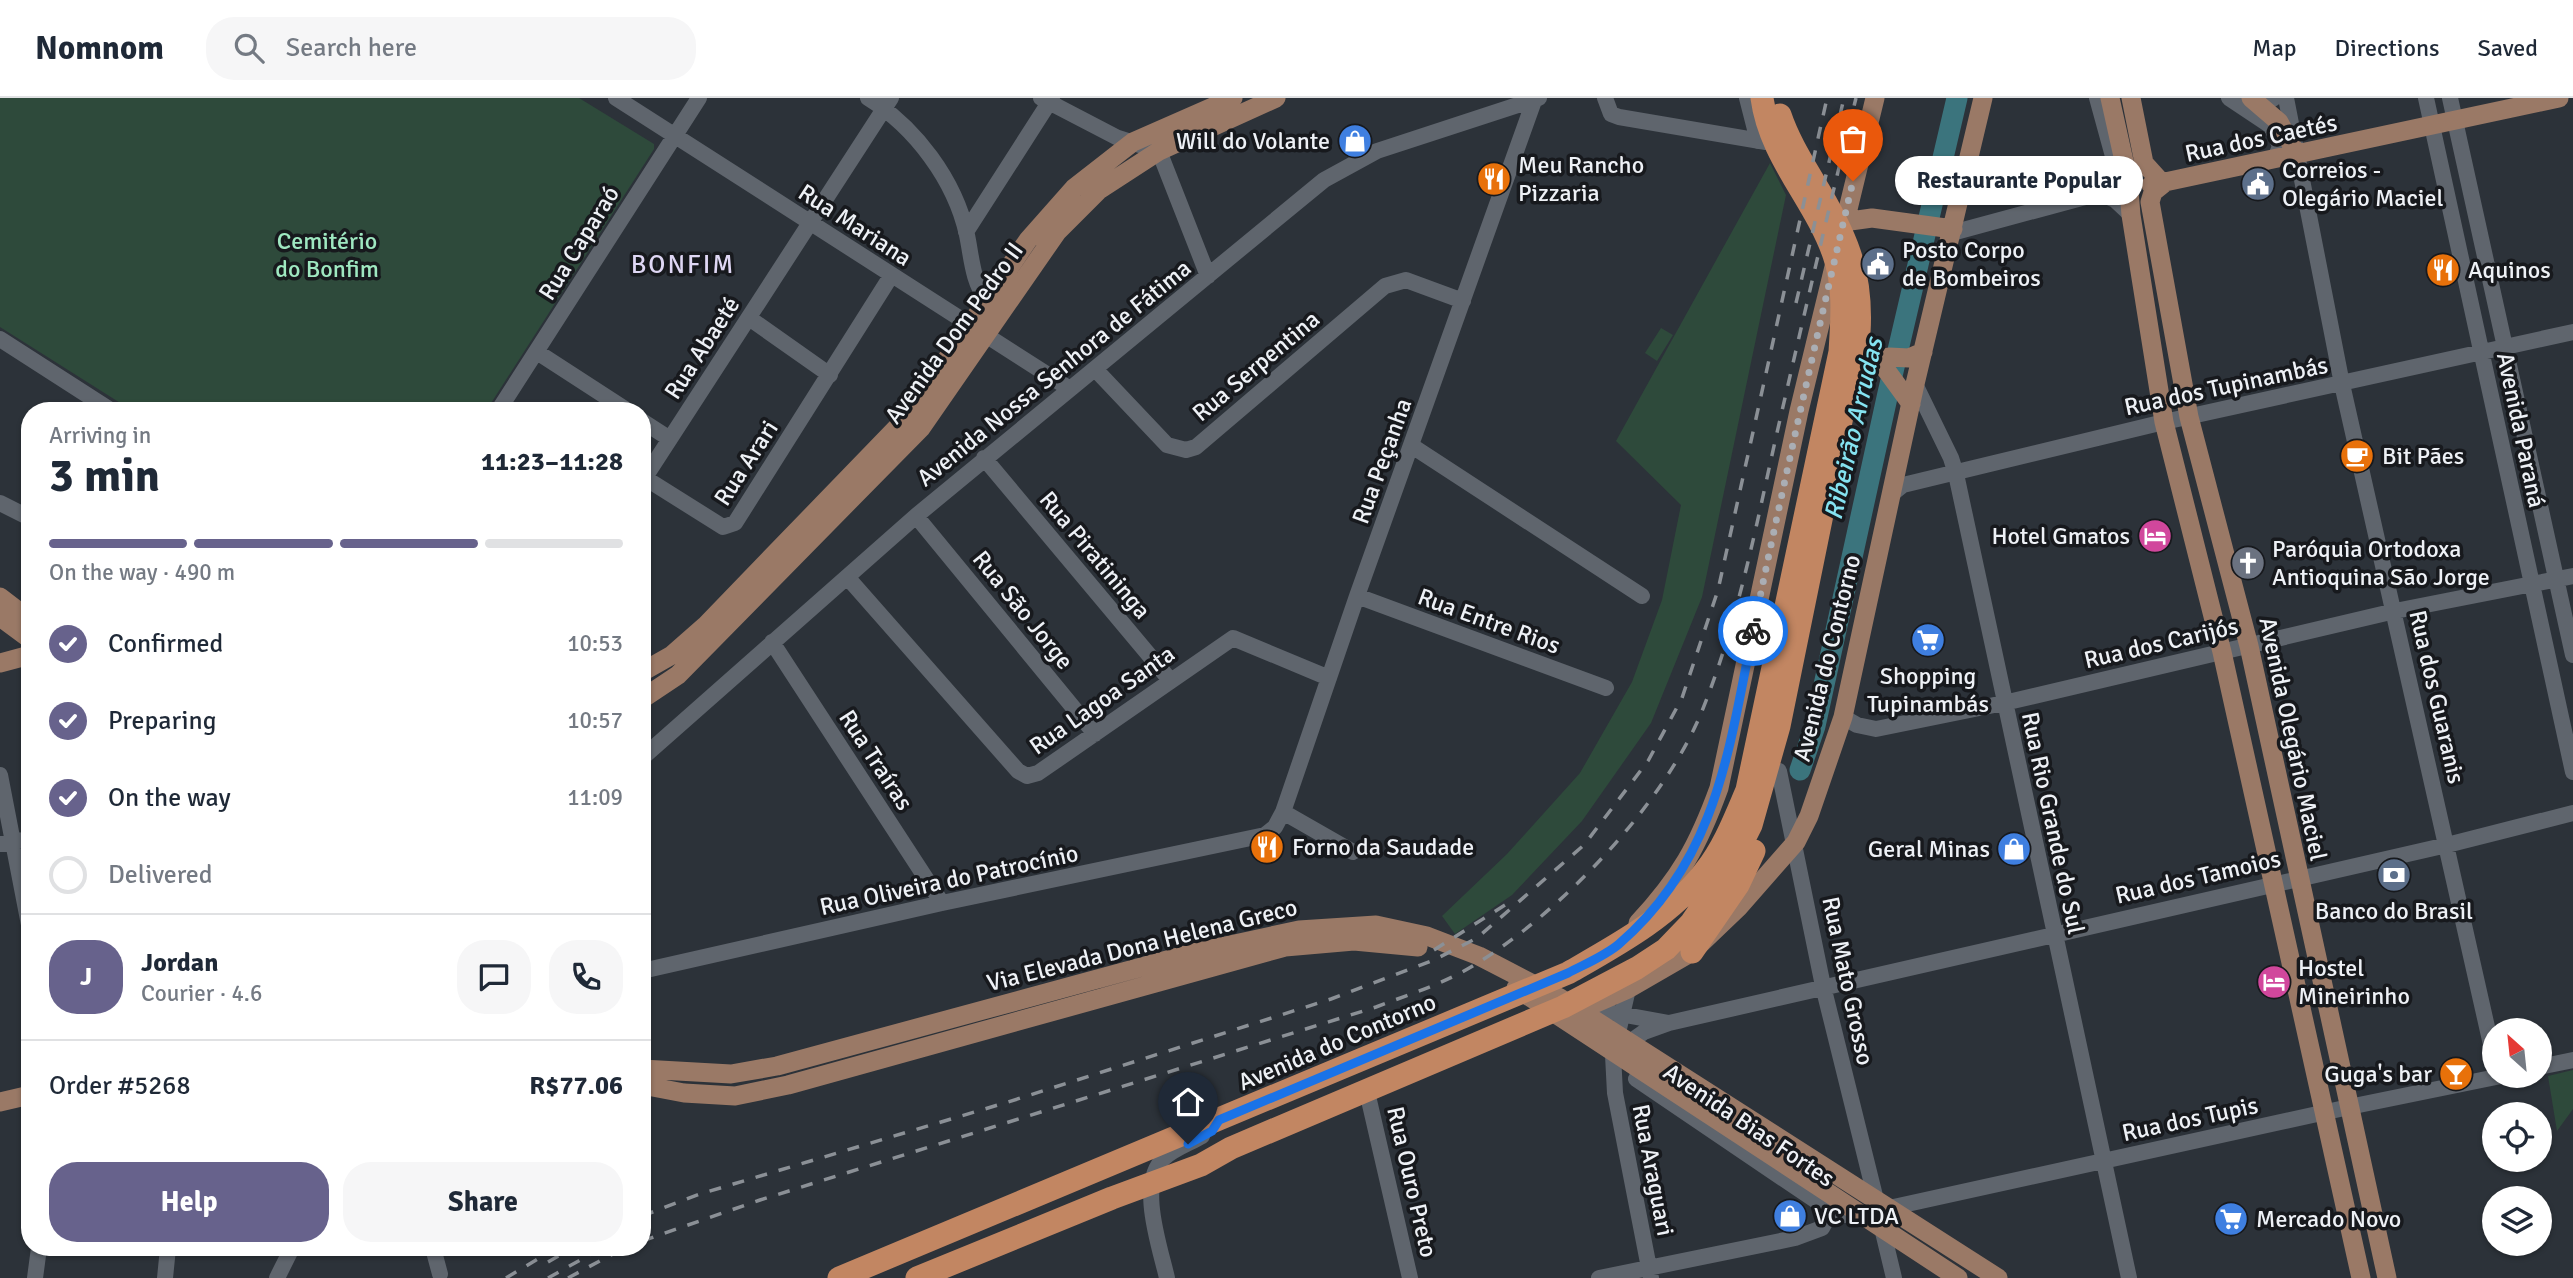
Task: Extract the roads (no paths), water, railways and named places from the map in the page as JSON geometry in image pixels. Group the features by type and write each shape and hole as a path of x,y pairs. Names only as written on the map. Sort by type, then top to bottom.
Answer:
{"highway":[{"name":"Avenida do Contorno","path":"1762,98 1768,126 1780,156 1833,254 1842,288 1890,366"},
{"name":"Avenida do Contorno","path":"926,1276 1201,1165 1231,1148 1563,1007 1637,968 1666,948 1710,898 1751,825 1890,366 1861,304 1854,260 1836,219 1783,125 1777,98"},
{"name":"Avenida do Contorno","path":"839,1278 1568,973 1618,945 1664,911 1706,870 1728,834 1747,790 1890,366"},
{"path":"1692,952 1738,885 1768,819 1779,771 1779,726"}],"main road":[{"name":"Avenida Dom Pedro II","path":"651,693 678,675 921,428 979,332 987,300 1050,212 1074,188 1133,142 1233,98"},
{"name":"Avenida Dom Pedro II","path":"651,666 687,643 879,447 979,332 1057,232 1099,190 1159,151 1276,98"},
{"name":"Avenida do Contorno","path":"1618,945 1671,888 1701,839 1719,788 1799,411 1833,280 1843,222 1875,98"},
{"name":"Avenida do Contorno","path":"1201,1165 1231,1155 1628,989 1692,952 1738,908 1796,842 1819,793 1843,717 1893,493 1890,366 1954,227 1983,98"},
{"path":"2110,98 2128,179"},
{"path":"2131,98 2144,163 2163,184"},
{"name":"Rua dos Caetés","path":"2128,179 2142,186 2163,184 2431,126 2516,103 2559,98"},
{"path":"2263,100 2297,155"},
{"name":"Avenida Olegário Maciel","path":"2128,179 2131,215 2164,422 2222,652 2361,1278"},
{"name":"Avenida Olegário Maciel","path":"2163,184 2153,192 2150,202 2189,417 2249,646 2387,1278"},
{"path":"1843,222 1862,218 1896,219 1954,227"},
{"path":"1833,280 1890,366"},
{"path":"1799,411 1833,339 1839,337 1865,341 1890,366"},
{"path":"0,597 21,613"},
{"path":"0,617 21,632"},
{"path":"0,663 21,657"},
{"name":"Via Elevada Dona Helena Greco","path":"651,1070 731,1074 777,1066 1193,953 1299,930 1376,925 1479,956 1560,998 1846,1180"},
{"name":"Via Elevada Dona Helena Greco","path":"651,1087 684,1093 735,1096 788,1085 1285,947 1354,941 1427,942 1522,991 1831,1202"},
{"path":"651,1099 735,1096"},
{"path":"0,1102 21,1098"},
{"name":"Avenida Bias Fortes","path":"1846,1180 1998,1278"},
{"name":"Avenida Bias Fortes","path":"1831,1202 1860,1214 1958,1278"}],"street":[{"name":"Rua Mariana","path":"616,98 1070,389"},
{"name":"Rua Caparaó","path":"504,402 699,98"},
{"path":"868,98 888,103 929,155 946,183 966,232 975,284 987,300"},
{"name":"Avenida Nossa Senhora de Fátima","path":"651,745 848,578 984,458 1324,180 1345,167 1401,143 1536,98"},
{"name":"Rua Peçanha","path":"1265,835 1275,827 1283,812 1357,596 1536,98"},
{"path":"1605,98 1611,114 1619,117 1762,141 1747,98"},
{"name":"Avenida Olegário Maciel","path":"2097,98 2114,160 2128,179"},
{"path":"2229,98 2271,126 2280,146 2275,159"},
{"name":"Rua dos Guaranis","path":"2286,98 2342,384 2485,1018"},
{"name":"Avenida Paraná","path":"2426,98 2573,772"},
{"name":"Avenida Paraná","path":"2450,98 2573,655"},
{"path":"966,232 1047,100 1133,142 1159,151 1208,276"},
{"name":"Rua Abaeté","path":"651,469 888,103"},
{"path":"1954,227 2100,193 2128,179"},
{"path":"2100,193 2115,200 2131,215"},
{"name":"Rua Arari","path":"651,484 723,527 732,525 891,275"},
{"name":"Rua Serpentina","path":"1095,369 1167,445 1186,450 1196,447 1385,286 1406,280 1463,301"},
{"path":"749,318 830,374"},
{"name":"Rua dos Tupinambás","path":"1893,493 1903,485 2164,422 2573,332"},
{"path":"0,339 97,402"},
{"path":"537,352 614,402"},
{"name":"Rua Rio Grande do Sul","path":"1890,366 1951,458 1956,474 2129,1278"},
{"path":"651,427 670,439"},
{"path":"1412,446 1642,596"},
{"name":"Rua Piratininga","path":"984,458 1170,680"},
{"path":"0,503 21,514"},
{"name":"Rua São Jorge","path":"916,516 1096,734"},
{"name":"Rua dos Carijós","path":"1843,717 1857,725 1876,729 2004,703 2395,611 2573,576"},
{"name":"Rua Lagoa Santa","path":"848,578 1023,775 1032,776 1038,773 1233,638 1329,678"},
{"name":"Rua Entre Rios","path":"1357,596 1606,688"},
{"name":"Rua Traíras","path":"772,642 942,903"},
{"name":"Rua Mato Grosso","path":"1779,771 1824,986 1878,1201"},
{"path":"0,775 21,877"},
{"path":"1283,812 1353,852"},
{"name":"Rua dos Tamoios","path":"1613,1055 1634,1037 1669,1023 2447,845 2573,813"},
{"name":"Rua Oliveira do Patrocínio","path":"651,969 942,903 1265,835"},
{"name":"Rua Araguari","path":"1628,989 1620,1013 1613,1055 1615,1093 1649,1273"},
{"name":"Rua dos Tamoios","path":"1587,1008 1669,1023"},
{"path":"1636,1079 1642,1060 1657,1056 1652,1041 1669,1023"},
{"name":"Avenida Bias Fortes","path":"1657,1056 1861,1182 1878,1201"},
{"path":"2552,1065 2573,1060"},
{"name":"Avenida Bias Fortes","path":"1615,1093 1622,1085 1636,1079 1831,1202"},
{"name":"Rua dos Tupis","path":"1878,1201 2104,1161 2482,1079"},
{"name":"Rua Ouro Preto","path":"1368,1096 1410,1278"},
{"path":"1167,1278 1153,1213 1152,1183 1156,1167 1165,1157 1212,1131 1219,1120"},
{"path":"1599,1278 1649,1273 1795,1238 1822,1228 1831,1202"},
{"path":"1882,1228 1894,1278"},
{"path":"35,1278 38,1256"},
{"path":"164,1278 167,1256"},
{"path":"277,1278 288,1256"},
{"path":"435,1256 440,1274"}],"waterway":[{"name":"Ribeirão Arrudas","path":"1800,770 1815,726 1888,393 1957,98"}],"railway":[{"path":"651,1213 700,1194 1008,1102 1331,999 1434,960 1477,938 1584,845 1648,761 1682,698 1718,590 1827,98"},
{"path":"1796,303 1844,98"},
{"path":"651,1238 760,1200 1415,993 1476,964 1509,942 1574,886 1605,855 1660,786 1700,716 1713,682 1744,578 1856,98"},
{"path":"1434,950 1505,905"},
{"path":"506,1278 543,1256"},
{"path":"548,1262 558,1256"},
{"path":"548,1278 587,1256"},
{"path":"568,1278 609,1256"}],"place":[{"name":"Will do Volante","path":"1355,141"},
{"name":"Meu Rancho Pizzaria","path":"1494,179"},
{"name":"Restaurante Popular","path":"1853,181"},
{"name":"Correios - Olegário Maciel","path":"2258,184"},
{"name":"Posto Corpo de Bombeiros","path":"1878,264"},
{"name":"Aquinos","path":"2443,270"},
{"name":"Bit Pães","path":"2357,456"},
{"name":"Hotel Gmatos","path":"2155,536"},
{"name":"Paróquia Ortodoxa Antioquina São Jorge","path":"2248,563"},
{"name":"Shopping Tupinambás","path":"1928,640"},
{"name":"Forno da Saudade","path":"1267,847"},
{"name":"Geral Minas","path":"2014,849"},
{"name":"Banco do Brasil","path":"2394,875"},
{"name":"Hostel Mineirinho","path":"2274,982"},
{"name":"Guga's bar","path":"2456,1074"},
{"name":"VC LTDA","path":"1790,1216"},
{"name":"Mercado Novo","path":"2231,1219"}],"district":[{"name":"BONFIM","path":"683,265"}],"park label":[{"name":"Cemitério do Bonfim","path":"327,255"}]}
